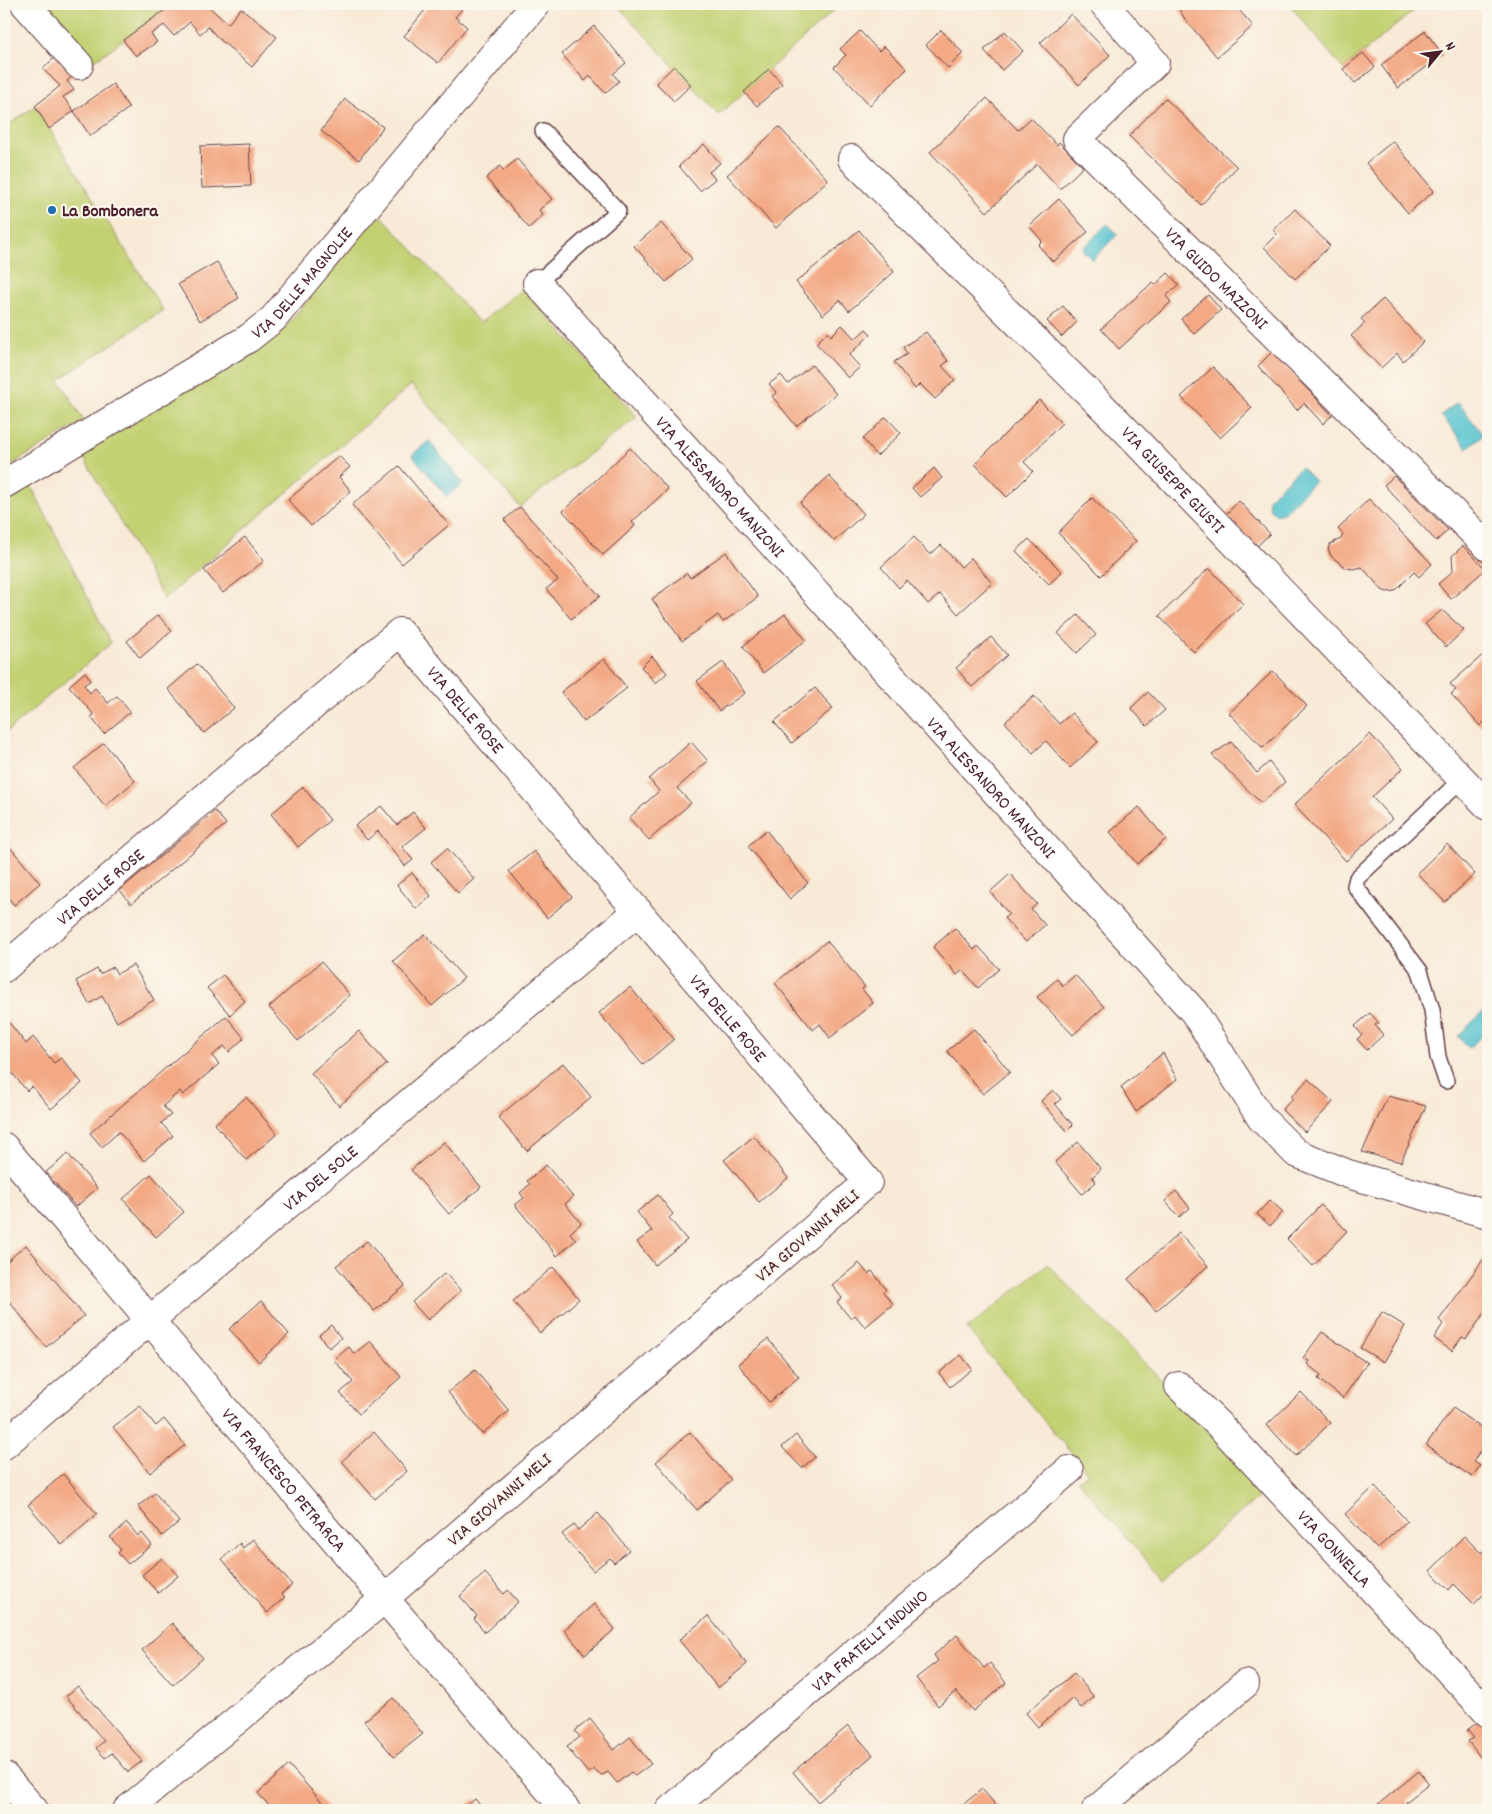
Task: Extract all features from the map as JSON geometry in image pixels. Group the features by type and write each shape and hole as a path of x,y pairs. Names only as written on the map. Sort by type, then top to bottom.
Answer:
{"street":[{"path":"25,4 79,65"},
{"name":"VIA DELLE MAGNOLIE","path":"4,484 249,338 273,319 536,4"},
{"name":"VIA GUIDO MAZZONI","path":"1104,4 1155,63 1077,139 1488,547"},
{"name":"VIA GIUSEPPE GIUSTI","path":"852,158 1118,422 1488,806"},
{"name":"VIA ALESSANDRO MANZONI","path":"537,283 1194,1012 1261,1118 1268,1126 1296,1153 1348,1174 1488,1214"},
{"name":"VIA DELLE ROSE","path":"4,968 400,632 868,1182"},
{"name":"VIA DEL SOLE","path":"4,1445 638,911"},
{"name":"VIA FRANCESCO PETRARCA","path":"4,1147 384,1598 566,1810"},
{"name":"VIA GIOVANNI MELI","path":"127,1810 384,1598 868,1182"},
{"name":"VIA GONNELLA","path":"1179,1386 1222,1428 1488,1713"},
{"name":"VIA FRATELLI INDUNO","path":"670,1810 1069,1470"},
{"path":"1096,1810 1244,1684"},
{"path":"4,1776 34,1810"}],"lane":[{"path":"537,283 618,211 544,131"},
{"path":"1446,1081 1438,1056 1432,1010 1420,971 1355,886 1357,878 1462,779"}],"green space":[{"path":"39,4 173,4 91,63"},
{"path":"616,4 841,4 719,115"},
{"path":"1289,4 1422,4 1343,69"},
{"name":"La Bombonera","path":"35,106 163,310 59,380 84,421 4,469 4,128"},
{"path":"379,213 480,323 523,288 637,417 520,507 411,385 164,599 80,451 265,343 284,329"},
{"path":"28,480 111,643 4,734 4,495"},
{"path":"1047,1264 1268,1489 1163,1580 1078,1480 1088,1473 967,1329"}],"water":[{"path":"1107,224 1118,234 1092,260 1082,249"},
{"path":"1458,402 1483,435 1467,448 1441,415"},
{"path":"429,441 463,483 447,497 412,455"},
{"path":"1301,467 1315,481 1283,513 1276,515 1270,509 1268,499"},
{"path":"1486,1009 1488,1012 1488,1030 1469,1048 1458,1036"}],"building":[{"path":"173,4 211,4 208,6 228,24 241,8 277,37 252,67 208,27 200,34 190,22 174,36 164,25 151,34 157,42 136,56 123,40"},
{"path":"430,4 459,4 463,8 455,17 467,27 438,63 404,36"},
{"path":"1176,4 1234,4 1253,26 1217,57 1185,19"},
{"path":"1071,14 1110,55 1079,85 1040,43"},
{"path":"594,26 626,63 613,74 619,81 605,93 590,76 585,81 562,54"},
{"path":"941,30 963,53 948,68 926,45"},
{"path":"860,31 879,51 884,46 907,69 870,105 834,67 846,55 840,49"},
{"path":"1005,31 1023,51 1002,70 984,50"},
{"path":"1425,31 1443,55 1398,88 1381,65"},
{"path":"1363,53 1375,67 1355,83 1343,69"},
{"path":"55,57 73,76 67,81 74,90 63,97 74,111 49,129 35,106 60,86 43,69"},
{"path":"674,66 691,85 674,101 656,83"},
{"path":"769,69 782,84 757,106 744,92"},
{"path":"113,84 129,108 90,136 74,111"},
{"path":"987,98 1018,130 1031,118 1057,145 1059,142 1083,167 1060,189 1037,164 987,212 930,152"},
{"path":"1165,98 1237,167 1201,205 1129,136"},
{"path":"345,99 383,127 359,160 321,131"},
{"path":"779,127 828,180 776,228 727,175"},
{"path":"1393,141 1434,191 1408,213 1366,163"},
{"path":"249,144 251,186 202,188 200,146"},
{"path":"704,144 720,163 709,172 715,179 700,191 679,166"},
{"path":"517,159 552,199 539,210 543,215 529,228 486,178 500,166 503,171"},
{"path":"1059,199 1088,232 1053,262 1038,245 1042,241 1029,226"},
{"path":"1295,209 1330,246 1295,279 1264,247 1277,234 1273,230"},
{"path":"661,223 692,259 666,282 634,246"},
{"path":"859,230 894,272 849,311 840,300 823,315 796,282"},
{"path":"217,262 239,298 200,321 178,284"},
{"path":"1168,273 1179,285 1166,296 1171,302 1119,349 1101,329 1153,282 1155,285"},
{"path":"1208,295 1221,310 1194,334 1181,319"},
{"path":"1383,299 1423,342 1403,361 1397,353 1381,368 1351,336 1365,323 1361,319"},
{"path":"1063,306 1077,322 1062,337 1047,321"},
{"path":"842,325 855,339 866,329 871,334 849,355 860,367 848,378 816,343 828,332 831,336"},
{"path":"926,332 948,361 942,366 955,380 935,399 920,384 915,389 894,362 907,354 903,347"},
{"path":"1272,352 1332,415 1323,424 1304,403 1297,410 1258,366"},
{"path":"812,365 836,394 796,426 772,396 777,393 769,384 781,375 788,384"},
{"path":"1213,367 1252,408 1220,438 1181,397"},
{"path":"1039,400 1062,423 1024,462 1033,471 1007,497 975,464"},
{"path":"886,417 901,433 877,456 863,439"},
{"path":"630,448 668,489 632,522 635,526 603,555 563,511"},
{"path":"339,456 350,467 339,477 351,491 311,526 288,500"},
{"path":"399,466 449,525 402,564 352,505"},
{"path":"934,468 942,478 920,497 912,488"},
{"path":"829,476 864,514 834,541 800,503"},
{"path":"1394,476 1448,530 1436,541 1384,485"},
{"path":"1092,498 1136,541 1101,576 1058,533"},
{"path":"1369,499 1432,564 1419,577 1414,572 1395,591 1387,592 1382,590 1362,567 1346,568 1331,556 1328,549 1330,544 1341,539 1343,534 1338,529"},
{"path":"1239,501 1270,534 1256,547 1226,514"},
{"path":"520,507 600,596 571,619 546,589 558,580 504,520"},
{"path":"245,537 264,561 223,593 204,570"},
{"path":"914,537 930,555 941,545 961,567 971,558 992,583 958,614 940,594 928,604 907,580 899,588 881,567"},
{"path":"1029,539 1062,572 1049,584 1016,551"},
{"path":"1463,546 1486,569 1451,599 1438,584 1453,571 1452,556"},
{"path":"726,552 758,597 723,622 718,615 682,641 652,599 687,573 690,578"},
{"path":"1209,568 1243,604 1194,652 1159,616"},
{"path":"1442,610 1464,630 1446,647 1425,624"},
{"path":"785,614 806,640 763,673 743,646"},
{"path":"158,615 172,631 140,658 127,641"},
{"path":"1078,615 1096,635 1077,653 1058,633"},
{"path":"991,637 1007,655 972,687 956,668"},
{"path":"1485,653 1488,655 1488,724 1485,721 1480,726 1451,694 1456,690 1450,684"},
{"path":"652,656 667,673 656,683 641,667"},
{"path":"604,659 627,688 584,722 561,692"},
{"path":"723,662 745,693 719,711 697,681"},
{"path":"197,664 234,708 204,733 168,689"},
{"path":"1273,671 1307,706 1263,748 1229,713"},
{"path":"85,672 91,680 84,685 90,693 95,688 108,703 117,696 130,712 104,734 91,717 94,715 69,686"},
{"path":"815,688 833,708 792,743 774,722"},
{"path":"1148,692 1165,710 1147,726 1131,708"},
{"path":"1034,696 1059,724 1072,713 1098,742 1070,768 1046,741 1033,753 1005,722"},
{"path":"1370,734 1403,768 1372,797 1392,819 1346,861 1294,805"},
{"path":"691,742 708,761 677,788 691,803 649,840 629,818 659,791 649,779"},
{"path":"1231,742 1257,773 1269,762 1285,782 1261,803 1212,755"},
{"path":"104,743 135,781 105,806 74,768"},
{"path":"303,787 330,820 298,847 271,814"},
{"path":"381,806 397,825 413,812 426,828 402,847 413,860 405,866 378,831 367,840 355,826"},
{"path":"1139,807 1166,839 1137,864 1110,832"},
{"path":"215,811 226,824 131,904 120,890"},
{"path":"766,830 808,883 790,899 748,846"},
{"path":"4,840 40,883 14,905 4,892"},
{"path":"1447,844 1475,874 1445,902 1417,873"},
{"path":"447,848 474,879 458,893 431,862"},
{"path":"534,851 572,897 547,918 509,871"},
{"path":"412,873 431,896 416,909 397,885"},
{"path":"1010,874 1037,904 1031,909 1045,925 1026,942 1004,918 1009,914 990,892"},
{"path":"955,928 974,950 978,946 999,969 978,988 963,970 957,975 933,947"},
{"path":"425,934 464,978 432,1006 393,961"},
{"path":"827,941 865,987 862,989 873,1003 830,1038 820,1024 813,1030 775,983"},
{"path":"321,962 350,995 298,1041 269,1007"},
{"path":"133,965 154,1000 117,1022 102,996 89,1004 76,981 97,969 100,974 113,967 117,974"},
{"path":"223,975 245,1001 230,1015 207,988"},
{"path":"1075,975 1104,1007 1073,1035 1037,997 1057,979 1063,986"},
{"path":"630,987 674,1039 643,1065 599,1013"},
{"path":"1370,1013 1379,1023 1375,1025 1383,1035 1367,1050 1357,1039 1362,1035 1355,1026"},
{"path":"226,1016 244,1038 229,1052 224,1046 212,1056 219,1064 183,1095 180,1091 163,1106 171,1115 161,1123 173,1136 144,1161 119,1132 102,1147 90,1133"},
{"path":"7,1020 26,1044 33,1037 54,1063 61,1058 82,1083 51,1109 32,1086 27,1091 7,1067 4,1069 4,1023"},
{"path":"974,1029 1010,1072 983,1094 947,1051"},
{"path":"359,1031 387,1064 339,1106 311,1073"},
{"path":"1163,1053 1177,1079 1136,1112 1121,1087"},
{"path":"563,1063 591,1097 527,1151 498,1117"},
{"path":"1308,1079 1333,1102 1305,1132 1282,1110"},
{"path":"1053,1090 1061,1099 1055,1104 1073,1125 1067,1131 1041,1101"},
{"path":"1388,1096 1426,1106 1401,1162 1362,1152"},
{"path":"246,1097 277,1134 246,1160 215,1124"},
{"path":"754,1136 788,1178 759,1202 724,1160"},
{"path":"444,1142 481,1187 449,1214 411,1170"},
{"path":"1078,1142 1101,1169 1092,1177 1096,1182 1082,1194 1055,1162"},
{"path":"68,1154 97,1188 76,1207 46,1172"},
{"path":"546,1165 573,1197 565,1204 581,1223 570,1233 576,1240 557,1256 515,1205 524,1198 520,1193 530,1184 527,1181"},
{"path":"151,1174 184,1212 156,1237 123,1199"},
{"path":"1176,1191 1190,1208 1179,1217 1165,1201"},
{"path":"658,1195 673,1214 669,1218 687,1240 655,1265 637,1242 652,1231 637,1212"},
{"path":"1270,1200 1283,1212 1270,1226 1257,1214"},
{"path":"1321,1205 1347,1231 1313,1266 1287,1239"},
{"path":"1179,1233 1208,1266 1156,1311 1128,1279"},
{"path":"367,1241 405,1286 374,1311 336,1266"},
{"path":"26,1245 84,1316 46,1347 4,1295 4,1264"},
{"path":"1486,1256 1488,1258 1488,1308 1466,1339 1462,1337 1452,1351 1434,1338 1443,1324 1439,1320"},
{"path":"859,1263 868,1274 872,1271 886,1289 883,1292 893,1304 865,1327 855,1315 851,1319 837,1302 842,1298 832,1285"},
{"path":"553,1267 579,1299 540,1333 513,1301"},
{"path":"445,1273 461,1291 428,1320 412,1302"},
{"path":"261,1301 289,1334 259,1362 229,1329"},
{"path":"1382,1312 1405,1326 1384,1362 1360,1348"},
{"path":"331,1325 341,1338 329,1348 319,1335"},
{"path":"1322,1332 1367,1363 1343,1398 1318,1379 1321,1375 1307,1364 1309,1361 1303,1358"},
{"path":"768,1339 799,1377 769,1402 738,1364"},
{"path":"370,1341 401,1377 359,1414 340,1393 353,1382 334,1360 349,1347 354,1354"},
{"path":"961,1355 972,1369 950,1387 939,1373"},
{"path":"475,1370 509,1411 482,1434 448,1392"},
{"path":"1301,1392 1330,1423 1296,1456 1267,1425"},
{"path":"140,1406 156,1426 164,1419 185,1445 150,1473 113,1427"},
{"path":"1453,1408 1483,1429 1482,1449 1473,1461 1480,1466 1472,1477 1426,1445"},
{"path":"374,1432 407,1471 375,1499 342,1461"},
{"path":"690,1432 731,1480 697,1510 656,1462"},
{"path":"796,1435 815,1457 802,1468 782,1447"},
{"path":"63,1474 97,1514 62,1545 28,1505"},
{"path":"1375,1486 1407,1521 1377,1549 1345,1514"},
{"path":"155,1493 179,1522 162,1536 138,1506"},
{"path":"598,1513 629,1550 614,1563 610,1558 593,1571 562,1534 574,1525 578,1530"},
{"path":"127,1523 138,1536 142,1533 152,1545 128,1564 118,1553 121,1550 110,1537"},
{"path":"1464,1536 1481,1553 1486,1548 1488,1551 1488,1590 1474,1604 1454,1584 1449,1590 1430,1571"},
{"path":"253,1539 292,1585 281,1594 285,1597 267,1613 222,1559 240,1543 243,1548"},
{"path":"162,1558 178,1576 158,1593 142,1575"},
{"path":"485,1573 504,1594 508,1590 518,1602 485,1632 474,1619 477,1616 460,1596"},
{"path":"594,1604 615,1629 585,1655 564,1630"},
{"path":"708,1616 747,1664 718,1688 679,1640"},
{"path":"172,1623 203,1658 173,1685 142,1650"},
{"path":"957,1635 984,1668 990,1663 1006,1683 973,1711 956,1691 938,1706 916,1678 938,1661 934,1655"},
{"path":"1074,1673 1094,1697 1081,1708 1073,1698 1038,1727 1026,1713"},
{"path":"78,1686 142,1761 128,1772 112,1753 105,1758 96,1748 104,1741 66,1696"},
{"path":"393,1698 423,1734 394,1757 364,1721"},
{"path":"590,1719 614,1750 630,1737 651,1764 635,1776 631,1772 617,1783 608,1772 602,1775 594,1769 588,1773 567,1747 580,1737 575,1731"},
{"path":"1481,1720 1488,1727 1488,1767 1468,1741 1474,1738 1467,1730"},
{"path":"848,1726 873,1755 818,1802 793,1772"},
{"path":"289,1765 329,1810 273,1810 258,1793"},
{"path":"1419,1771 1429,1784 1406,1802 1413,1810 1371,1810"},
{"path":"982,1789 1000,1810 956,1810 971,1798"},
{"path":"475,1799 484,1810 461,1810"}],"place":[{"name":"La Bombonera","path":"52,210"}]}
